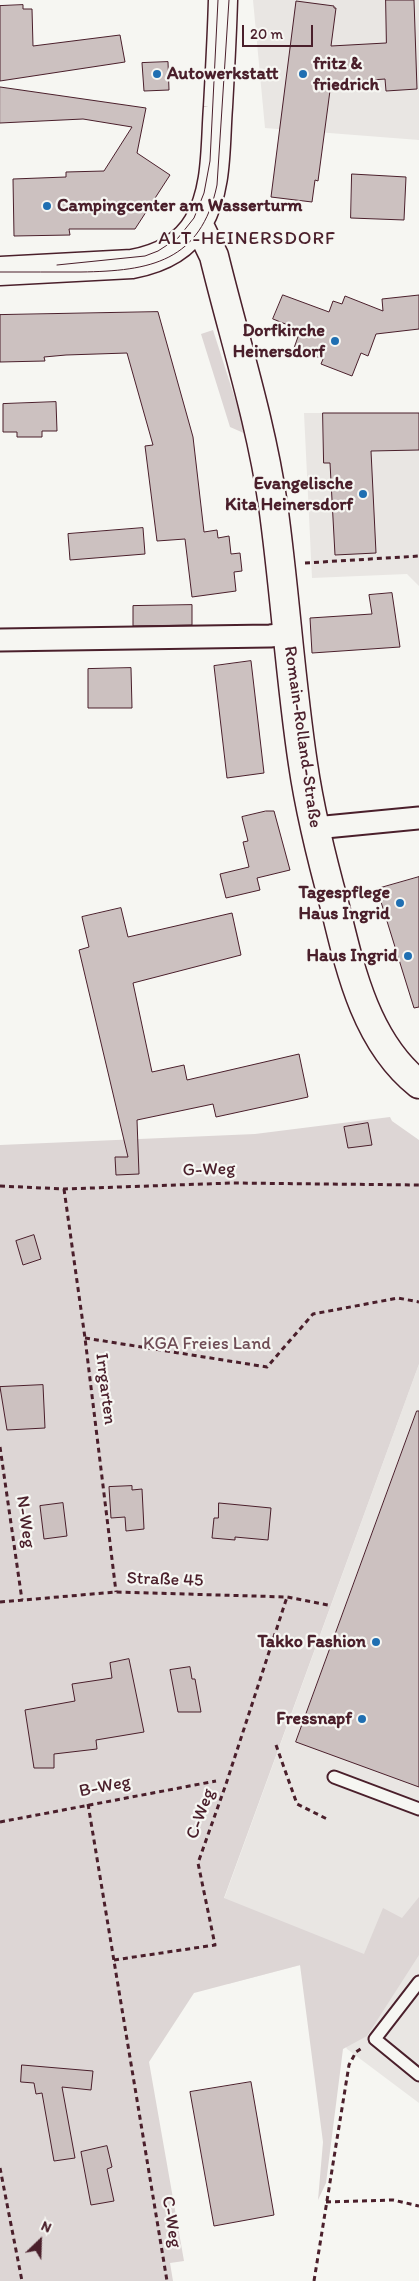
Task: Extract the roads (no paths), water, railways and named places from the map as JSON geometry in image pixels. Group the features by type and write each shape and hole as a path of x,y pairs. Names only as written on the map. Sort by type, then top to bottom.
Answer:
{"main road":[{"path":"0,271 114,266 146,261 170,251 198,223 205,209 213,177 223,0"},
{"name":"Romain-Rolland-Straße","path":"198,223 214,256 268,479 303,764 315,828 349,963 360,997 388,1049 419,1084"}],"street":[{"name":"Romain-Rolland-Straße","path":"0,640 270,636 287,634"},
{"path":"315,828 419,818"}],"lane":[{"path":"334,1777 419,1808"},
{"path":"419,1982 375,2039 419,2075"}],"tram line":[{"path":"57,265 145,256 158,251 178,238 194,218 204,193 210,161 218,0"},
{"path":"0,272 81,272 129,269 169,257 185,246 199,231 209,211 217,185 229,0"}],"place":[{"name":"Autowerkstatt","path":"157,74"},
{"name":"fritz & friedrich","path":"303,74"},
{"name":"Campingcenter am Wasserturm","path":"47,206"},
{"name":"Dorfkirche Heinersdorf","path":"335,341"},
{"name":"Evangelische Kita Heinersdorf","path":"363,494"},
{"name":"Tagespflege Haus Ingrid","path":"400,903"},
{"name":"Haus Ingrid","path":"408,956"},
{"name":"Takko Fashion","path":"376,1642"},
{"name":"Fressnapf","path":"362,1719"}],"district":[{"name":"ALT-HEINERSDORF","path":"247,239"}],"park label":[{"name":"KGA Freies Land","path":"207,1344"}]}
